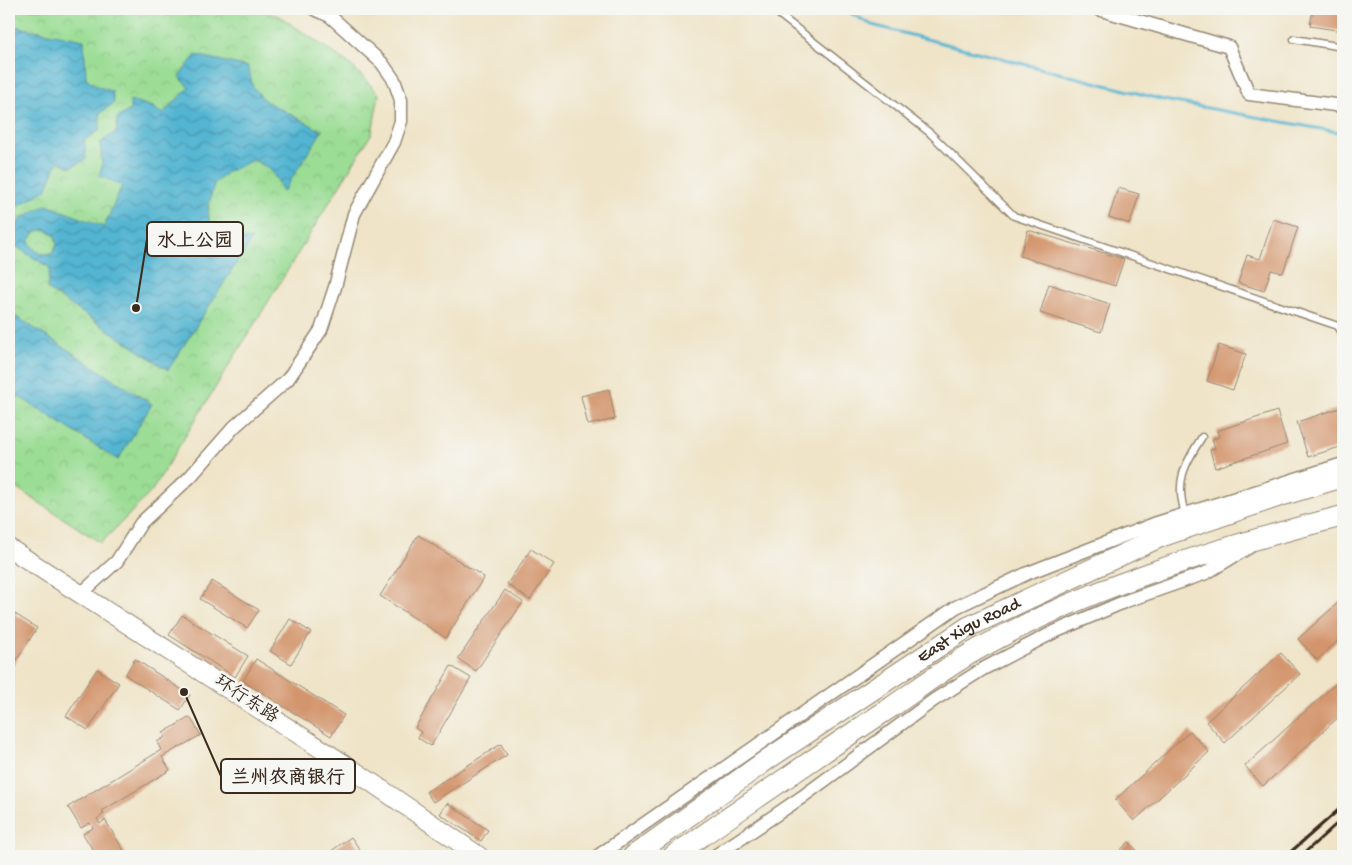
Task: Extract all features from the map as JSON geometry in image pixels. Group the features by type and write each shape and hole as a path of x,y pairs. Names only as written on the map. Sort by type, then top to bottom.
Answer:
{"main road":[{"name":"East Xigu Road","path":"673,856 789,774 1048,601 1187,520 1277,497 1343,477"},
{"name":"East Xigu Road","path":"633,856 768,759 968,627 1273,533 1343,516"}],"street":[{"path":"81,594 117,561 141,523 190,477 234,427 288,378 321,330 335,287 354,214 401,122 401,100 394,80 382,63 330,16 314,9"},
{"path":"1098,9 1229,47 1249,94 1343,106"},
{"path":"598,856 956,607 1071,555 1187,520 1343,464"},
{"path":"716,856 802,797 934,700 983,669 1052,633 1118,604 1206,573 1273,533"},
{"name":"环行东路","path":"9,548 349,766 480,856"}],"lane":[{"path":"772,9 930,133 1014,216 1338,326 1343,335"},
{"path":"1294,39 1343,47"},
{"path":"1187,520 1181,497 1182,473 1202,437"}],"green space":[{"path":"9,9 253,9 279,16 350,64 379,94 372,133 151,492 101,543 9,483"}],"water":[{"path":"9,25 84,40 86,78 96,86 112,91 114,103 100,113 100,130 84,140 86,159 71,167 58,161 46,190 9,211"},
{"path":"196,55 248,67 253,87 264,100 322,131 283,192 272,172 253,160 227,172 214,184 208,208 210,228 230,238 252,239 168,370 47,289 50,268 9,242 9,239 21,218 47,205 104,227 122,185 99,176 102,166 100,143 117,131 117,118 130,110 130,100 153,107 162,114 189,88 179,76","holes":["46,230 55,236 57,244 52,254 38,252 29,241 36,231"]},
{"path":"9,312 152,404 118,460 9,390"}],"building":[{"path":"1313,9 1343,9 1343,31 1310,26"},
{"path":"1118,188 1139,194 1130,224 1109,217"},
{"path":"1273,219 1298,227 1283,273 1271,270 1264,291 1238,283 1247,255 1260,259"},
{"path":"1028,230 1124,259 1115,286 1020,256"},
{"path":"1049,284 1110,304 1101,332 1040,313"},
{"path":"1219,345 1246,354 1233,390 1207,381"},
{"path":"609,389 615,419 588,425 581,396"},
{"path":"1343,407 1343,446 1308,457 1297,422"},
{"path":"1277,411 1287,444 1215,468 1210,450 1215,448 1212,439 1219,437 1217,431"},
{"path":"418,535 484,577 446,638 380,596"},
{"path":"531,549 554,564 530,600 507,584"},
{"path":"212,581 259,610 247,628 200,599"},
{"path":"505,590 523,602 476,671 458,659"},
{"path":"1343,598 1343,636 1317,660 1298,639"},
{"path":"9,610 37,628 9,672"},
{"path":"182,615 248,656 235,677 169,635"},
{"path":"290,619 311,632 291,664 270,651"},
{"path":"1281,653 1300,674 1225,743 1206,722"},
{"path":"135,659 190,695 180,710 125,675"},
{"path":"256,659 344,715 331,736 243,681"},
{"path":"451,666 471,678 431,746 418,738 421,732 415,728"},
{"path":"97,669 119,683 88,730 66,716"},
{"path":"1343,677 1343,713 1263,786 1245,766"},
{"path":"190,717 201,735 162,757 170,770 102,811 104,814 97,819 100,824 105,820 126,854 122,856 97,856 83,834 93,828 90,823 81,828 68,807 161,750 157,742 165,737 163,733"},
{"path":"1190,731 1209,752 1134,821 1115,800"},
{"path":"501,744 507,755 433,802 426,792"},
{"path":"447,803 488,830 481,841 440,814"},
{"path":"351,837 360,850 352,856 324,856"},
{"path":"1129,842 1142,856 1114,856"}],"waterway":[{"path":"843,9 872,25 1164,100 1343,133"}],"railway":[{"path":"1286,856 1343,806"},
{"path":"1301,856 1343,818"}],"place":[{"name":"水上公园","path":"136,308"},
{"name":"兰州农商银行","path":"184,692"}]}
